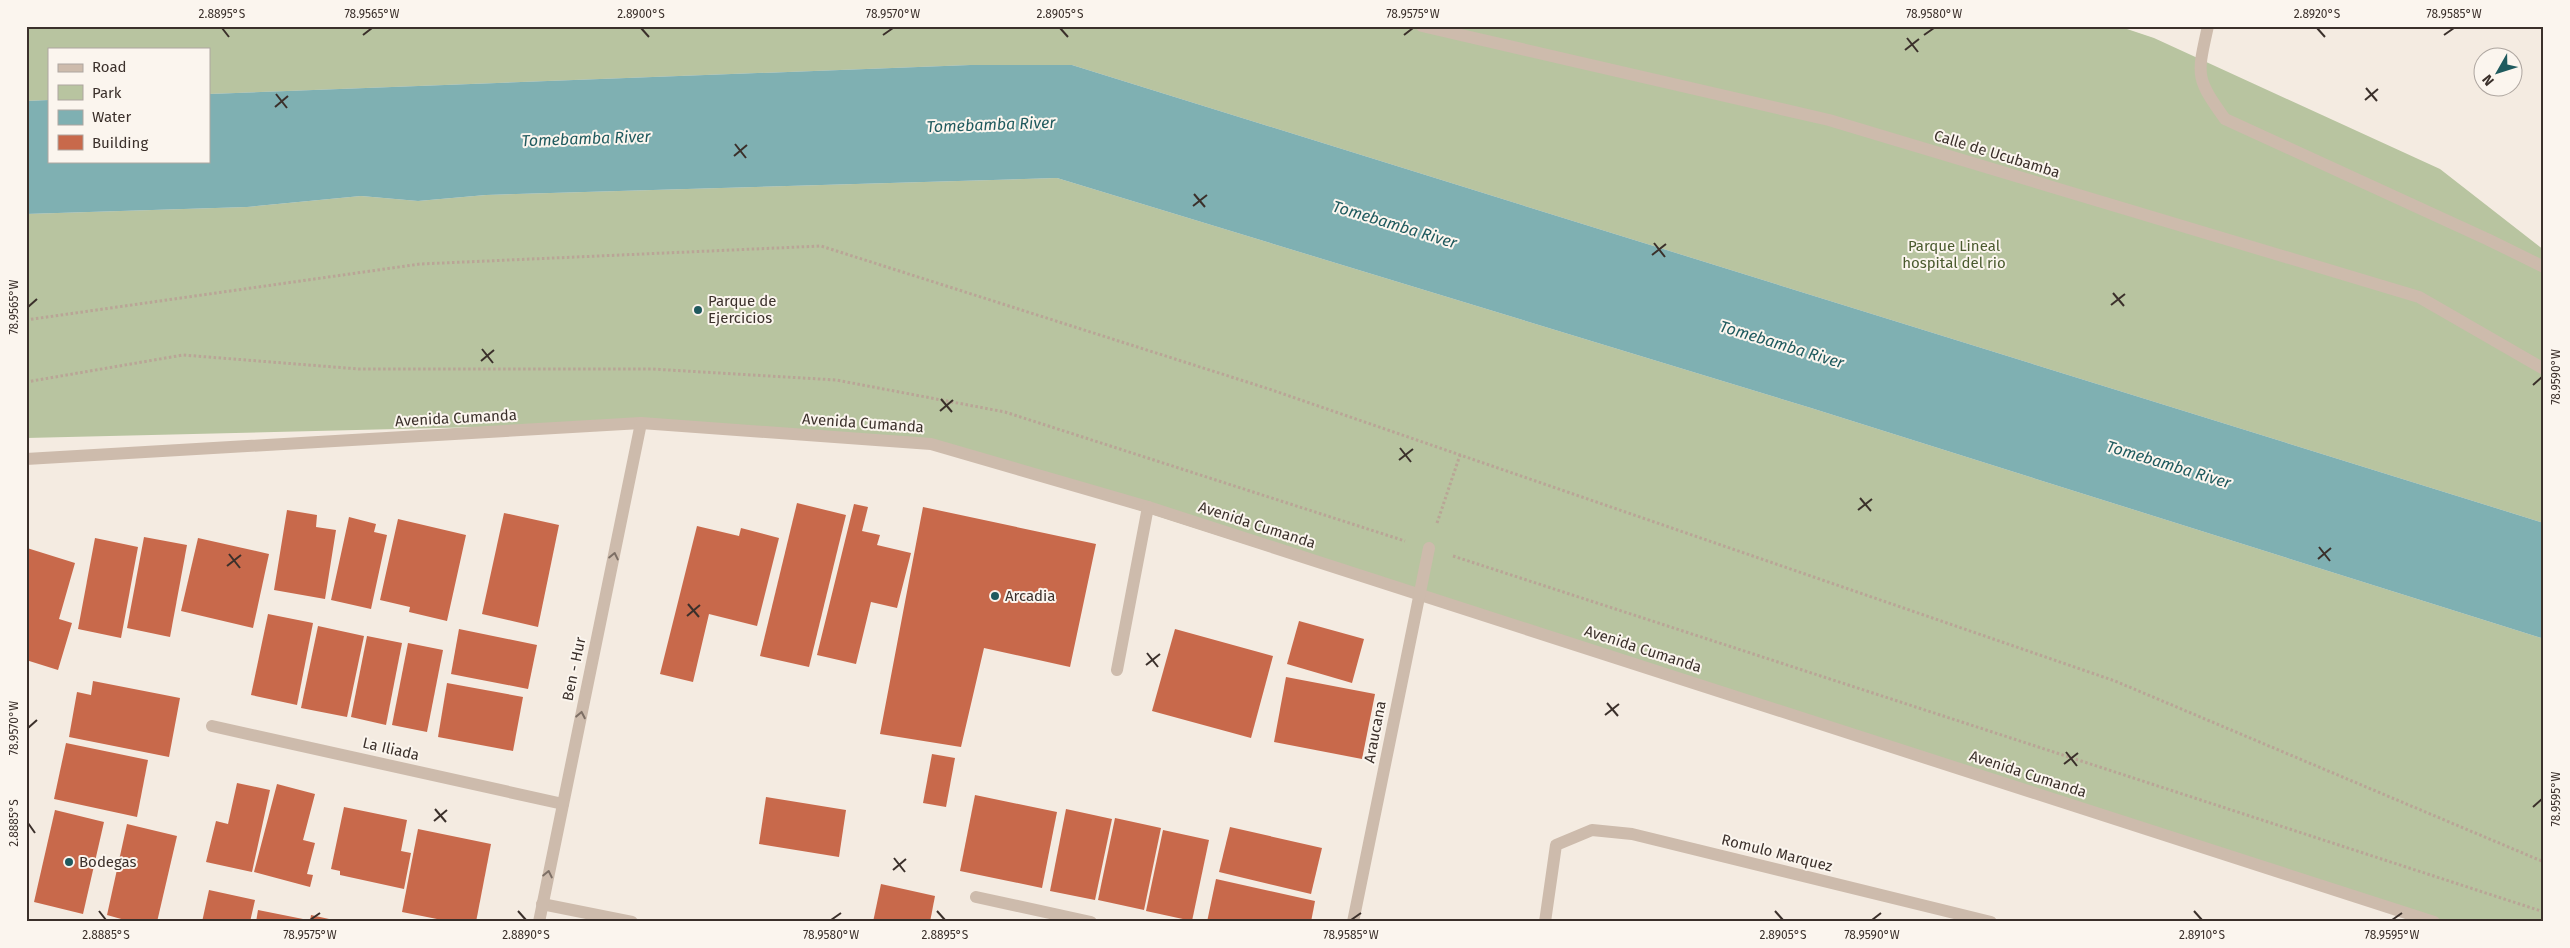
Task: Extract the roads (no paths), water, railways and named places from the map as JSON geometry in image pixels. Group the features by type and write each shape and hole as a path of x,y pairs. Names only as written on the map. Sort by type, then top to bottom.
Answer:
{"street":[{"name":"Calle de Ucubamba","path":"1422,26 1829,120 2419,298 2544,369"},
{"path":"2208,26 2199,67 2204,89 2225,120 2489,240 2544,267"},
{"name":"Avenida Cumanda","path":"26,459 641,424 931,444 1148,507 1420,593 2434,922"},
{"name":"Ben - Hur","path":"539,922 641,424"},
{"path":"1117,670 1148,507"},
{"name":"Araucana","path":"1353,922 1429,548"},
{"name":"La Iliada","path":"212,726 563,804"},
{"name":"Romulo Marquez","path":"1546,922 1556,845 1592,830 1632,834 1991,922"},
{"path":"976,897 1091,922"},
{"path":"542,904 632,922"}],"water":[{"name":"Tomebamba River","path":"970,65 1072,65 2544,523 2544,639 1811,408 1057,178 486,195 418,201 361,196 247,207 26,214 26,101 48,100 48,162 210,162 210,94"}],"place":[{"name":"Parque de Ejercicios","path":"698,310"},
{"name":"Arcadia","path":"995,596"},
{"name":"Bodegas","path":"69,862"}],"park label":[{"name":"Parque Lineal hospital del rio","path":"1954,254"}]}
